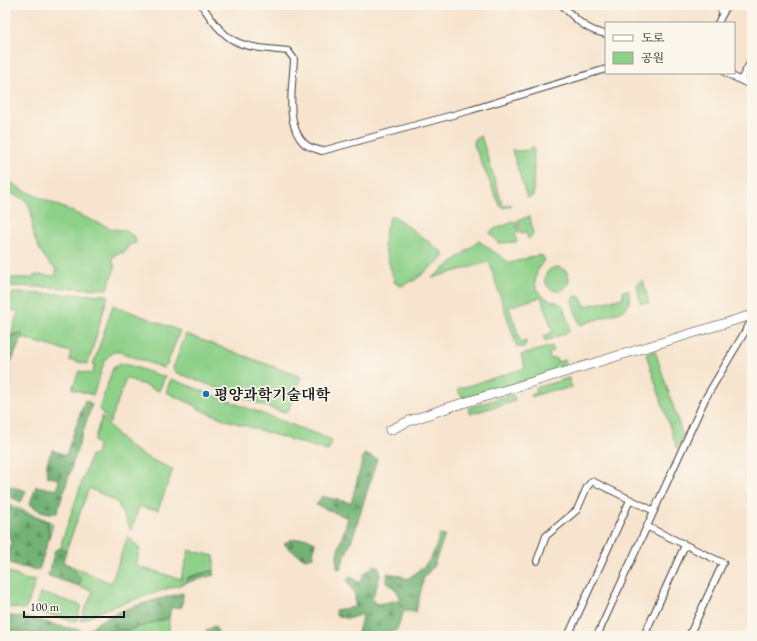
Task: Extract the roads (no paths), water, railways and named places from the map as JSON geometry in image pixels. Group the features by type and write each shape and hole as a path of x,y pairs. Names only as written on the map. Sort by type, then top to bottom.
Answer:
{"street":[{"path":"202,5 210,18 231,40 240,45 288,51 294,59 291,119 299,137 306,145 322,151 471,110 605,69"},
{"path":"562,5 575,20 591,30 605,34"},
{"path":"718,5 723,13"},
{"path":"718,22 727,5"},
{"path":"741,80 752,59"},
{"path":"728,74 752,86"},
{"path":"390,430 409,421 450,407 752,315"},
{"path":"597,636 648,527 705,399 752,320"},
{"path":"537,561 546,536 577,510 587,487 592,480 654,511"},
{"path":"568,636 630,500"},
{"path":"648,527 723,563 689,636"},
{"path":"644,636 685,545"}],"place":[{"name":"평양과학기술대학","path":"206,394"}]}
